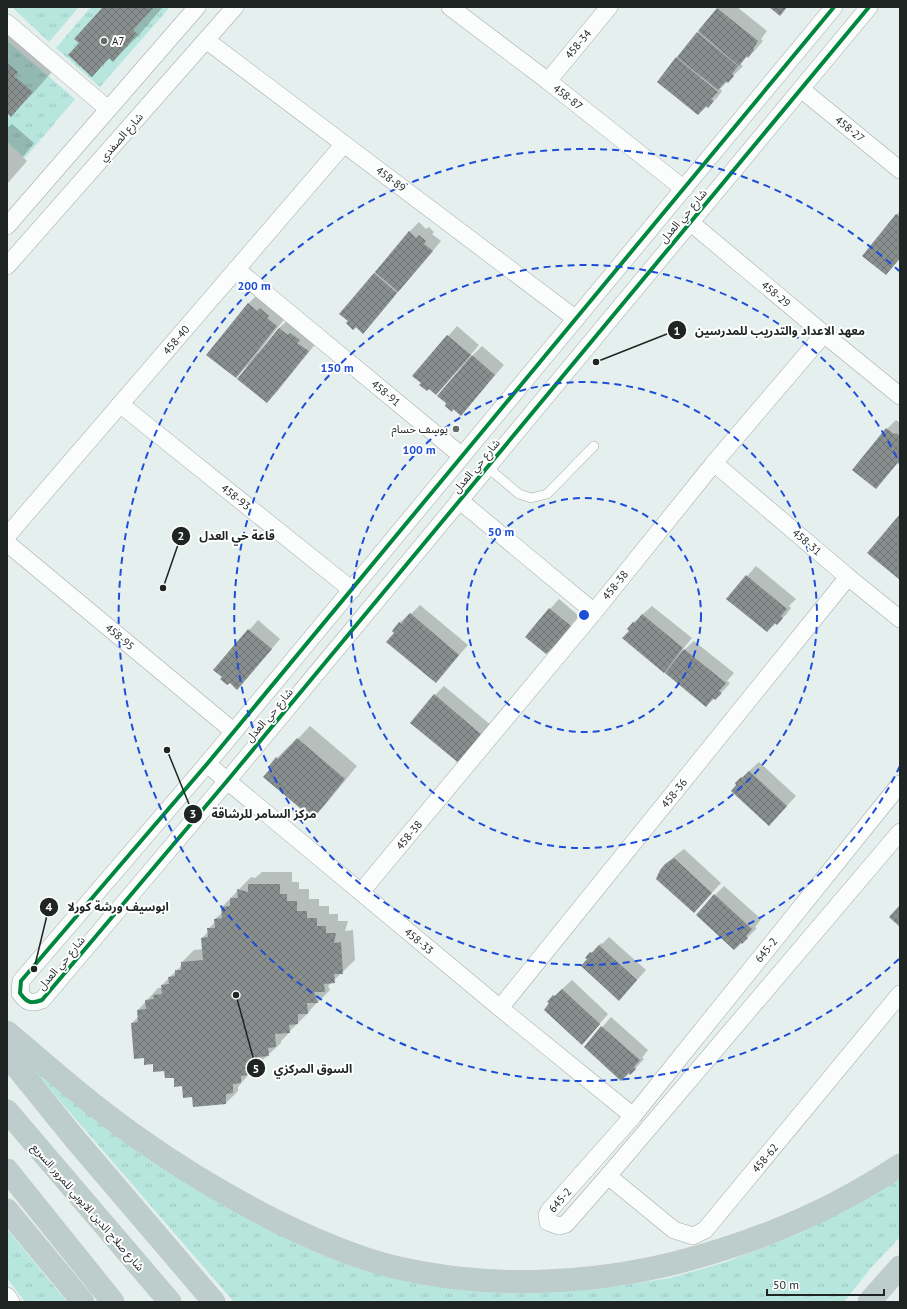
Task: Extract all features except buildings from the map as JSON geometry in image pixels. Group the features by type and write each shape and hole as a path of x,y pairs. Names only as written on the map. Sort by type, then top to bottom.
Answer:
{"highway":[{"path":"7,1032 103,1112 137,1137 214,1187 308,1236 359,1256 392,1266 431,1274 462,1278 549,1280 614,1274 655,1268 727,1248 792,1223 848,1197 900,1165"},
{"path":"7,1055 80,1145 214,1302"},
{"name":"شارع صلاح الدين الايوبي للمرور السريع","path":"7,1111 170,1302"},
{"path":"7,1170 113,1302"},
{"path":"7,1210 83,1302"},
{"path":"869,1302 900,1267"}],"street":[{"path":"7,226 197,7"},
{"name":"شارع الصفدي","path":"7,266 235,7"},
{"name":"458-87","path":"450,7 548,81 684,189"},
{"name":"458-34","path":"548,81 609,7"},
{"name":"شارع حي العدل","path":"834,7 207,764 14,984 25,1000 34,1003 42,1000 227,780 869,7"},
{"path":"7,22 108,109"},
{"name":"458-89","path":"206,40 576,319"},
{"name":"458-27","path":"801,89 900,170"},
{"name":"458-40","path":"7,536 344,144"},
{"name":"458-29","path":"690,222 900,396"},
{"name":"458-91","path":"236,269 462,456"},
{"name":"458-38","path":"361,892 594,612 714,463 824,334"},
{"name":"458-93","path":"120,404 352,590"},
{"name":"458-31","path":"714,463 900,620"},
{"path":"459,500 594,612"},
{"name":"458-95","path":"7,543 234,731"},
{"name":"458-36","path":"500,1008 848,577"},
{"name":"458-33","path":"207,764 500,1008 628,1122 639,1140"},
{"name":"645-2","path":"899,836 566,1224 559,1226 548,1222 547,1215 549,1211 628,1122 900,784"},
{"name":"458-62","path":"608,1176 674,1230 693,1236 705,1230 900,994"}],"lane":[{"path":"487,467 519,494 532,498 547,494 594,446"}],"green space":[{"path":"12,7 79,7 49,42"},
{"name":"A7","path":"91,7 170,7 100,87 56,48"},
{"path":"7,41 75,99 25,158 7,142"},
{"path":"28,1064 252,1221 302,1246 345,1263 551,1290 617,1286 670,1278 726,1262 800,1233 874,1194 900,1176 900,1237 871,1268 844,1302 234,1302"},
{"path":"7,1229 67,1302 25,1302 7,1278"}],"cycle path":[{"path":"834,7 207,764 21,981 20,993 27,1001 35,1002 42,1000 227,781 869,7"}],"place":[{"name":"A7","path":"104,41"},
{"name":"معهد الاعداد والتدريب للمدرسين","path":"596,362"},
{"name":"يوسف حسام","path":"456,429"},
{"name":"قاعة حي العدل","path":"163,588"},
{"name":"مركز السامر للرشاقة","path":"167,750"},
{"name":"ابوسيف ورشة كورلا","path":"34,969"},
{"name":"السوق المركزي","path":"236,995"}]}
